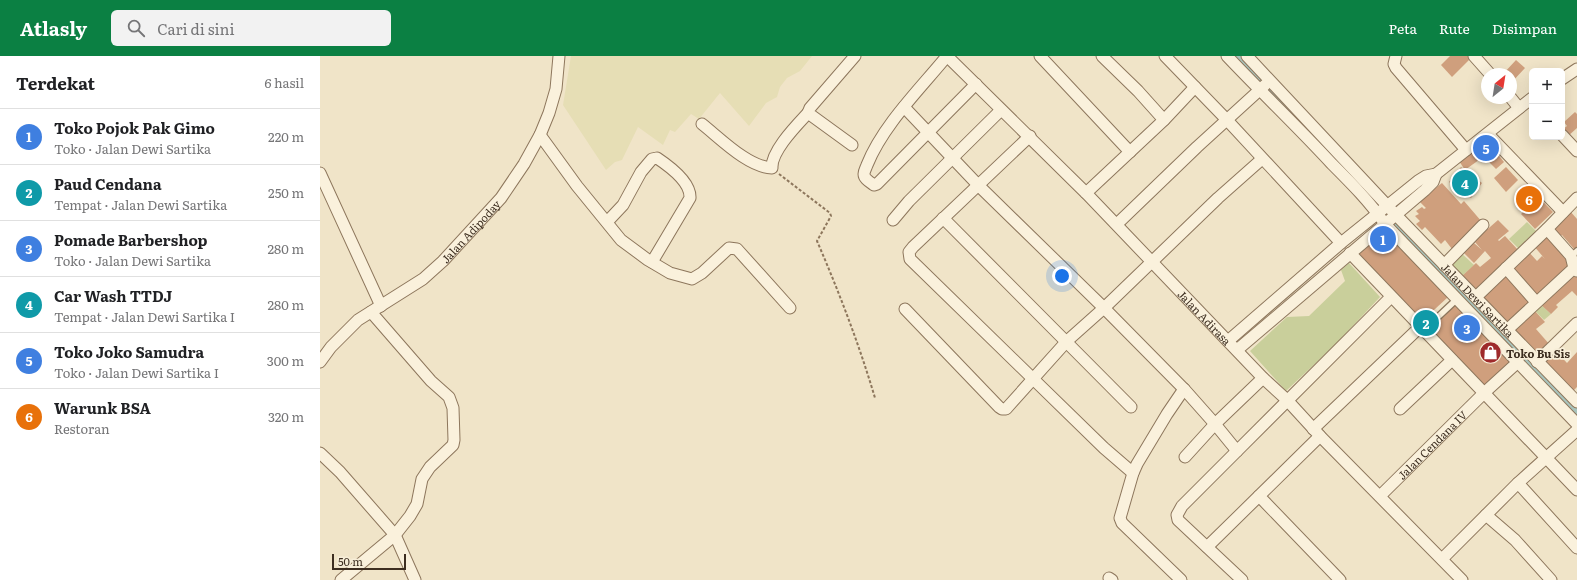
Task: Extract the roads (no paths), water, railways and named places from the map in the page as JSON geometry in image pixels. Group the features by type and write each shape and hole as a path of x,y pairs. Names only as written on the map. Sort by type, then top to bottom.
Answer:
{"street":[{"name":"Jalan Adipoday","path":"320,362 331,347 358,320 423,279 443,261 502,198 540,135 549,113 556,89 559,56"},
{"path":"702,124 738,153 758,165 772,168 772,163 775,156 792,131 855,56"},
{"path":"947,56 904,107 884,135 870,158 864,172 866,179 874,185 877,184 976,84"},
{"name":"Jalan Adirasa","path":"947,56 1001,110 1030,136 1117,224 1263,378 1287,400 1317,433 1462,580"},
{"path":"1040,56 1130,152"},
{"path":"1102,56 1138,91 1164,120"},
{"path":"1165,56 1227,120 1341,243"},
{"path":"1227,56 1287,116 1378,213 1385,224 1456,300 1577,424"},
{"name":"Jalan Dewi Sartika","path":"1247,56 1269,81 1537,362 1575,396"},
{"path":"1396,56 1394,64 1396,68 1466,150"},
{"path":"1474,56 1485,68"},
{"path":"1565,77 1577,69"},
{"path":"1117,224 1197,146 1269,81"},
{"path":"1086,193 1164,120 1195,87"},
{"path":"1517,100 1528,103"},
{"path":"1228,341 1341,243 1418,181 1426,176 1436,174 1528,103"},
{"path":"904,107 979,186 1104,308 1184,389 1237,451"},
{"path":"893,220 1001,110"},
{"path":"808,113 852,145"},
{"path":"1488,134 1563,212"},
{"path":"540,135 577,186 621,240 652,262 670,273 692,279 702,273 729,248 737,249 790,308"},
{"path":"1030,136 911,249 909,255 910,259 1104,448 1133,473"},
{"path":"1565,138 1577,151"},
{"path":"607,222 623,205 641,172 652,159 657,158 672,169 689,189 690,198 652,262"},
{"path":"905,309 1002,409 1008,407 1067,341 1104,308 1218,198 1262,159"},
{"path":"320,174 381,306"},
{"path":"1237,350 1426,190 1433,182 1436,174"},
{"path":"1476,297 1576,201"},
{"path":"943,218 1131,407"},
{"path":"1444,265 1483,225"},
{"path":"1507,330 1536,302 1576,270 1574,254 1547,229"},
{"path":"1350,253 1577,490"},
{"path":"1506,268 1536,302"},
{"path":"1242,580 1178,520 1177,515 1182,506 1391,297"},
{"path":"341,580 395,535 418,504 422,480 430,467 453,445 453,408 449,397 431,381 371,312"},
{"path":"1537,362 1577,323"},
{"path":"1207,547 1259,496 1317,433 1422,329"},
{"path":"1400,409 1452,360"},
{"name":"Jalan Cendana IV","path":"1380,496 1484,393 1518,362"},
{"path":"1185,457 1215,424 1263,378"},
{"path":"1181,580 1120,520 1120,518 1133,473 1167,414 1184,389"},
{"path":"1442,559 1518,483 1577,430"},
{"path":"320,453 340,472 395,535 415,580"},
{"path":"1518,483 1577,548"},
{"path":"1259,496 1340,580"},
{"path":"1486,515 1515,540 1551,580"}],"lane":[{"path":"1422,329 1456,300"}],"waterway":[{"path":"1236,56 1290,113"},
{"path":"1394,224 1577,411"}],"place":[{"name":"Toko Joko Samudra","path":"1486,148"},
{"name":"Car Wash TTDJ","path":"1465,183"},
{"name":"Warunk BSA","path":"1529,199"},
{"name":"Toko Pojok Pak Gimo","path":"1383,239"},
{"name":"Paud Cendana","path":"1426,323"},
{"name":"Pomade Barbershop","path":"1467,328"},
{"name":"Toko Bu Sis","path":"1490,353"}]}
